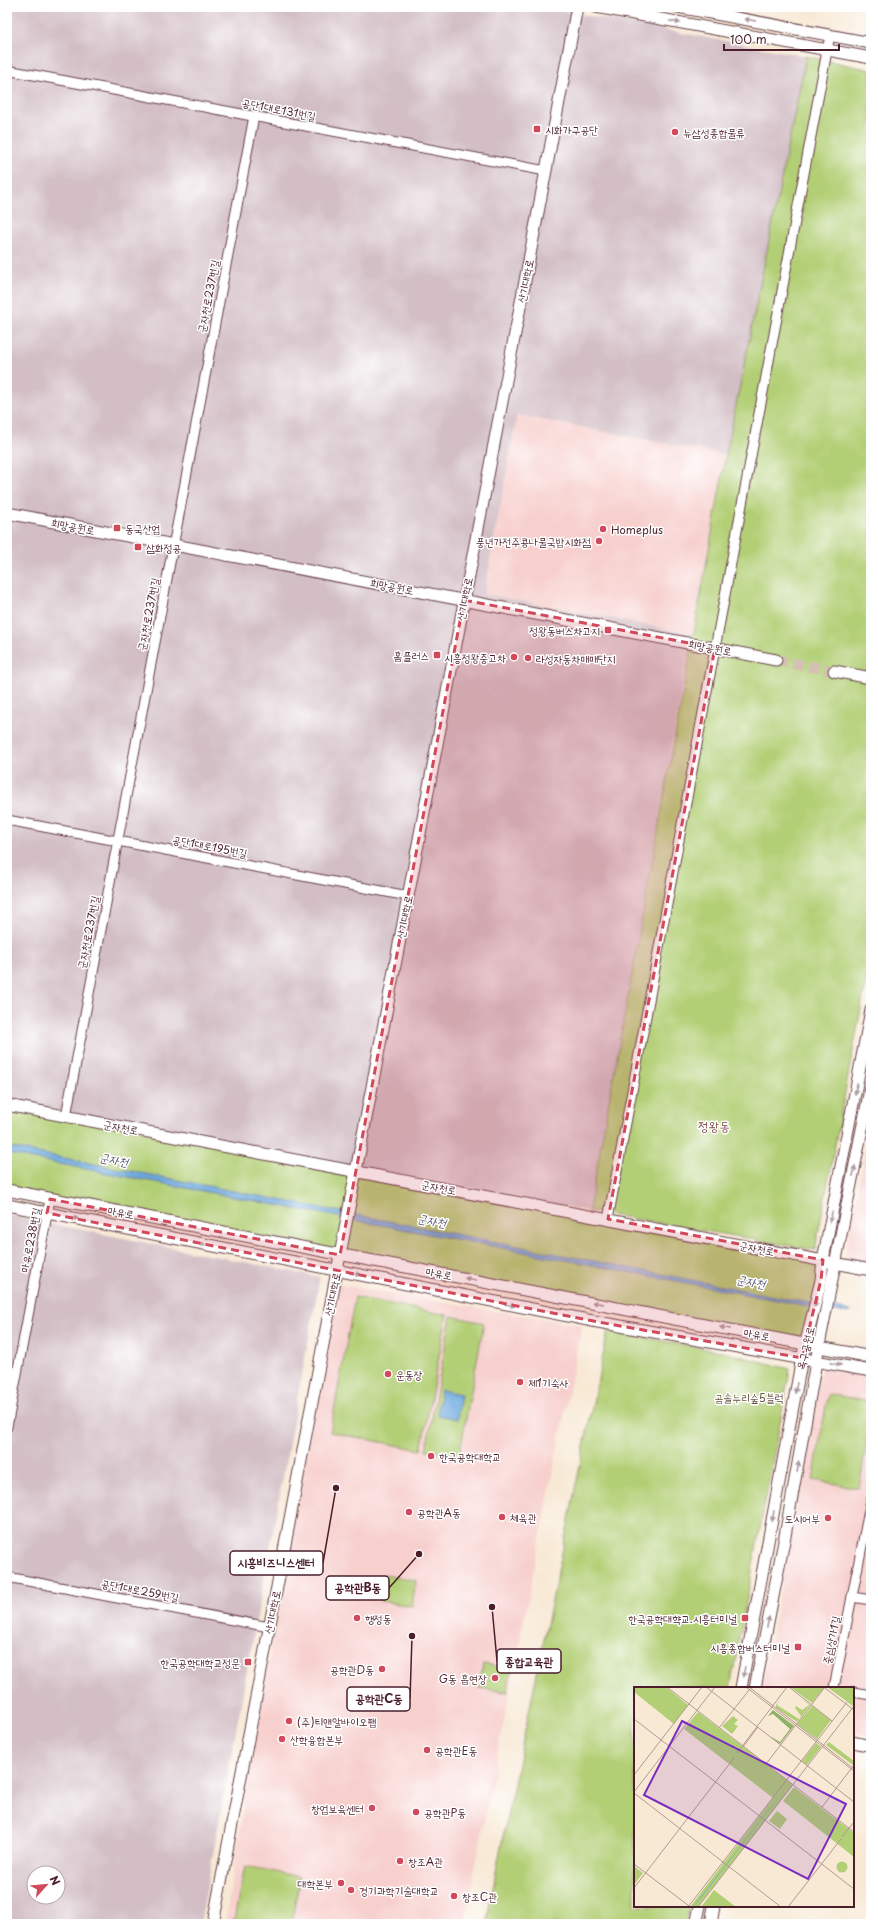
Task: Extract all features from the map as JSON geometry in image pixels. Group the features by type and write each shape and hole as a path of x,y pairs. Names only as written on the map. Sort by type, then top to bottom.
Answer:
{"street":[{"name":"산기대학로","path":"213,1924 577,7"},
{"path":"596,7 871,58"},
{"path":"678,7 871,43"},
{"path":"608,1220 830,35"},
{"name":"공단1대로131번길","path":"7,70 546,171"},
{"name":"군자천로237번길","path":"66,1116 254,116"},
{"name":"희망공원로","path":"7,513 776,660"},
{"path":"834,670 871,678"},
{"name":"공단1대로195번길","path":"7,820 408,896"},
{"name":"옥구공원로","path":"741,1687 802,1358 821,1280 822,1260 871,1010"},
{"name":"옥구공원로","path":"755,1687 786,1536 823,1324 871,1084"},
{"name":"군자천로","path":"7,1105 871,1270"},
{"name":"마유로","path":"7,1190 819,1345 871,1357"},
{"name":"마유로238번길","path":"7,1426 50,1199"},
{"name":"마유로","path":"7,1205 598,1322 871,1371"},
{"name":"중심상가1길","path":"834,1687 870,1512 871,1500"},
{"name":"공단1대로259번길","path":"7,1577 269,1627"},
{"path":"852,1597 871,1600"},
{"path":"854,1692 871,1695"},
{"path":"854,1742 871,1746"},
{"path":"696,1924 700,1907"},
{"path":"711,1924 714,1907"}],"highlighted area":[{"path":"464,600 715,648 608,1219 823,1260 821,1280 802,1358 598,1322 47,1213 50,1199 340,1255"}],"shaded area":[{"path":"7,7 541,7 806,56 726,455 517,415 484,594 692,634 589,1211 7,1101"},
{"path":"517,415 726,455 692,634 484,594"},
{"path":"871,1115 871,1262 845,1257"},
{"path":"7,1215 320,1277 200,1924 7,1924"},
{"name":"한국공학대학교","path":"335,1284 582,1325 464,1924 225,1924 244,1802"},
{"path":"821,1367 871,1376 871,1736 854,1732 854,1687 762,1687"}],"green space":[{"path":"806,56 871,70 871,956 815,1250 589,1211 726,455"},
{"path":"7,1105 823,1260 805,1343 7,1190"},
{"name":"운동장","path":"355,1297 447,1315 421,1450 330,1432"},
{"path":"451,1316 484,1323 459,1456 426,1450"},
{"name":"곰솔누리숲5블럭","path":"608,1331 723,1352 790,1369 730,1687 634,1687 634,1907 689,1907 685,1924 486,1924"},
{"path":"828,1394 871,1402 871,1417 859,1488 813,1480"},
{"path":"384,1575 416,1580 412,1606 380,1601"},
{"name":"G동 흡연장","path":"483,1664 512,1668 507,1692 479,1688"},
{"path":"245,1866 300,1877 291,1924 233,1924"}],"water":[{"path":"7,1147 851,1311 850,1314 7,1154"},
{"path":"441,1390 461,1394 457,1419 437,1415"}],"tunnel":[{"path":"776,660 834,671"}],"place":[{"name":"시화가구공단","path":"537,129"},
{"name":"뉴삼성종합물류","path":"675,132"},
{"name":"동국산업","path":"117,528"},
{"name":"Homeplus","path":"603,529"},
{"name":"풍년가전주콩나물국밥시화점","path":"599,541"},
{"name":"삼화정공","path":"138,547"},
{"name":"정왕동버스차고지","path":"608,630"},
{"name":"홈플러스","path":"437,655"},
{"name":"시흥정왕중고차","path":"514,657"},
{"name":"라성자동차매매단지","path":"528,658"},
{"name":"운동장","path":"388,1374"},
{"name":"제1기숙사","path":"520,1382"},
{"name":"한국공학대학교","path":"431,1456"},
{"name":"시흥비즈니스센터","path":"336,1488"},
{"name":"공학관A동","path":"409,1512"},
{"name":"체육관","path":"502,1517"},
{"name":"도시어부","path":"828,1518"},
{"name":"공학관B동","path":"419,1554"},
{"name":"종합교육관","path":"492,1607"},
{"name":"행정동","path":"357,1618"},
{"name":"한국공학대햑교.시흥터미널","path":"745,1618"},
{"name":"공학관C동","path":"412,1636"},
{"name":"시흥종합버스터미널","path":"798,1647"},
{"name":"한국공학대학교정문","path":"248,1662"},
{"name":"공학관D동","path":"382,1669"},
{"name":"G동 흡연장","path":"495,1678"},
{"name":"(주)티앤알바이오팹","path":"289,1721"},
{"name":"산학융합본부","path":"282,1739"},
{"name":"공학관E동","path":"427,1750"},
{"name":"창업보육센터","path":"372,1808"},
{"name":"공학관P동","path":"416,1812"},
{"name":"창조A관","path":"400,1861"},
{"name":"대학본부","path":"341,1883"},
{"name":"경기과학기술대학교","path":"351,1890"},
{"name":"창조C관","path":"454,1896"}],"district":[{"name":"정왕동","path":"714,1125"}],"water label":[{"name":"군자천","path":"114,1159"},
{"name":"군자천","path":"432,1220"},
{"name":"군자천","path":"751,1281"}]}
